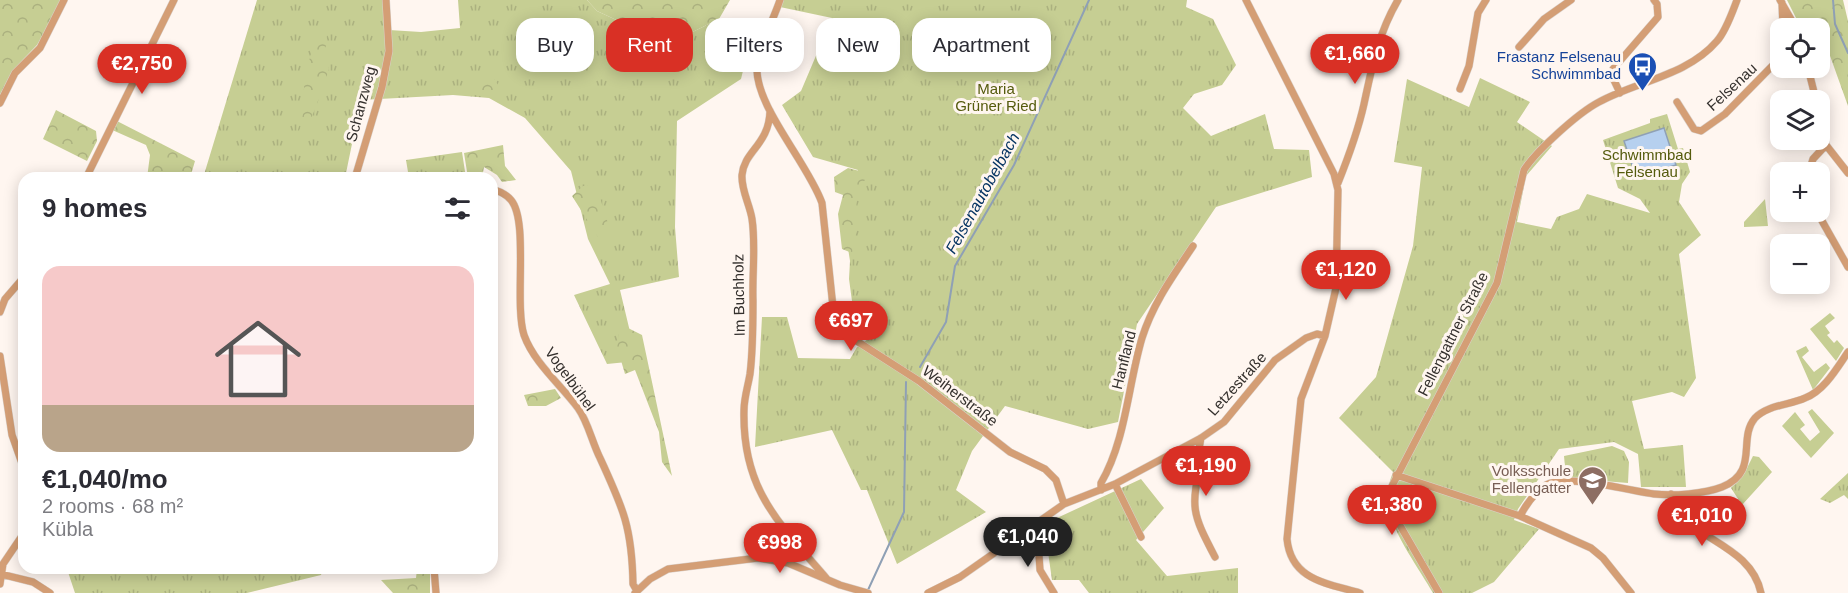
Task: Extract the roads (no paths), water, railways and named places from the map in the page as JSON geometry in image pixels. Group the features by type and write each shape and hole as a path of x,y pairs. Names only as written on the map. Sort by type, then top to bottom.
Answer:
{"street":[{"path":"0,103 15,73 40,48 64,0"},
{"path":"89,172 174,0"},
{"name":"Schanzweg","path":"357,172 382,87 389,51 386,0"},
{"path":"770,111 759,89 758,65 780,0"},
{"path":"1246,0 1338,183"},
{"path":"1360,593 1311,578 1293,564 1288,552 1287,539 1298,412 1325,336 1337,277 1338,183 1361,115 1378,40 1398,0"},
{"path":"1460,89 1469,66 1478,13 1486,0"},
{"path":"1519,47 1544,19 1571,0"},
{"name":"Fellengattner Straße","path":"1437,592 1394,515 1391,488 1396,474 1497,282 1524,170 1532,158 1597,103 1671,73 1704,54 1719,40 1737,0"},
{"path":"1620,93 1613,78 1612,69 1658,17 1656,1"},
{"path":"1781,2 1782,18"},
{"path":"1781,2 1790,18"},
{"name":"Felsenau","path":"1677,102 1694,129 1701,131 1725,114 1770,68"},
{"name":"Weiherstraße","path":"770,111 817,187 822,203 833,307 840,328 919,381 1010,452 1045,470 1056,480 1064,504"},
{"name":"Im Buchholz","path":"770,111 770,127 749,158 742,175 753,221 753,344 744,408 748,457 753,480 778,522 827,579"},
{"path":"1812,162 1821,150"},
{"path":"1830,150 1848,173"},
{"name":"Vogelbühel","path":"498,193 512,201 516,211 520,253 519,309 525,338 552,379 579,409 620,498 628,522 633,584 636,592"},
{"path":"1823,222 1848,267"},
{"name":"Hanfland","path":"1101,490 1101,483 1119,436 1149,319 1172,275 1193,246"},
{"path":"0,312 5,299 18,284"},
{"name":"Letzestraße","path":"928,593 960,576 1017,535 1037,526 1064,504 1115,484 1201,438 1224,422 1275,360 1306,338 1317,334 1325,336"},
{"path":"1520,516 1526,506 1548,484 1579,482 1671,494 1718,488 1734,482 1740,473 1748,450 1748,434 1755,418 1766,410 1807,398 1823,386 1848,352"},
{"path":"0,356 12,435 18,452"},
{"path":"1201,438 1198,454 1202,459 1227,473"},
{"path":"1202,459 1193,502 1199,526 1215,557"},
{"path":"1396,474 1520,516 1592,548 1631,593"},
{"path":"1115,484 1141,537"},
{"path":"1671,494 1673,504 1683,516 1743,559 1753,571 1761,593"},
{"path":"1037,526 1040,570 1054,593"},
{"path":"0,584 2,561 18,541"},
{"path":"636,592 669,569 758,558 788,563 868,593"},
{"path":"1,574 33,582 50,593"},
{"path":"434,574 436,593"}],"water":[{"name":"Schwimmbad Felsenau","path":"1664,128 1676,165 1636,177 1624,141"}],"waterway":[{"name":"Felsenautobelbach","path":"920,367 946,322 955,266 1014,165 1089,0"},
{"path":"1833,0 1835,24 1848,53"},
{"name":"Felsenautobelbach","path":"868,590 904,512 906,382"}],"place":[{"name":"Frastanz Felsenau Schwimmbad","path":"1642,92"},
{"name":"Volksschule Fellengatter","path":"1592,506"}],"park label":[{"name":"Maria Grüner Ried","path":"996,98"}]}
